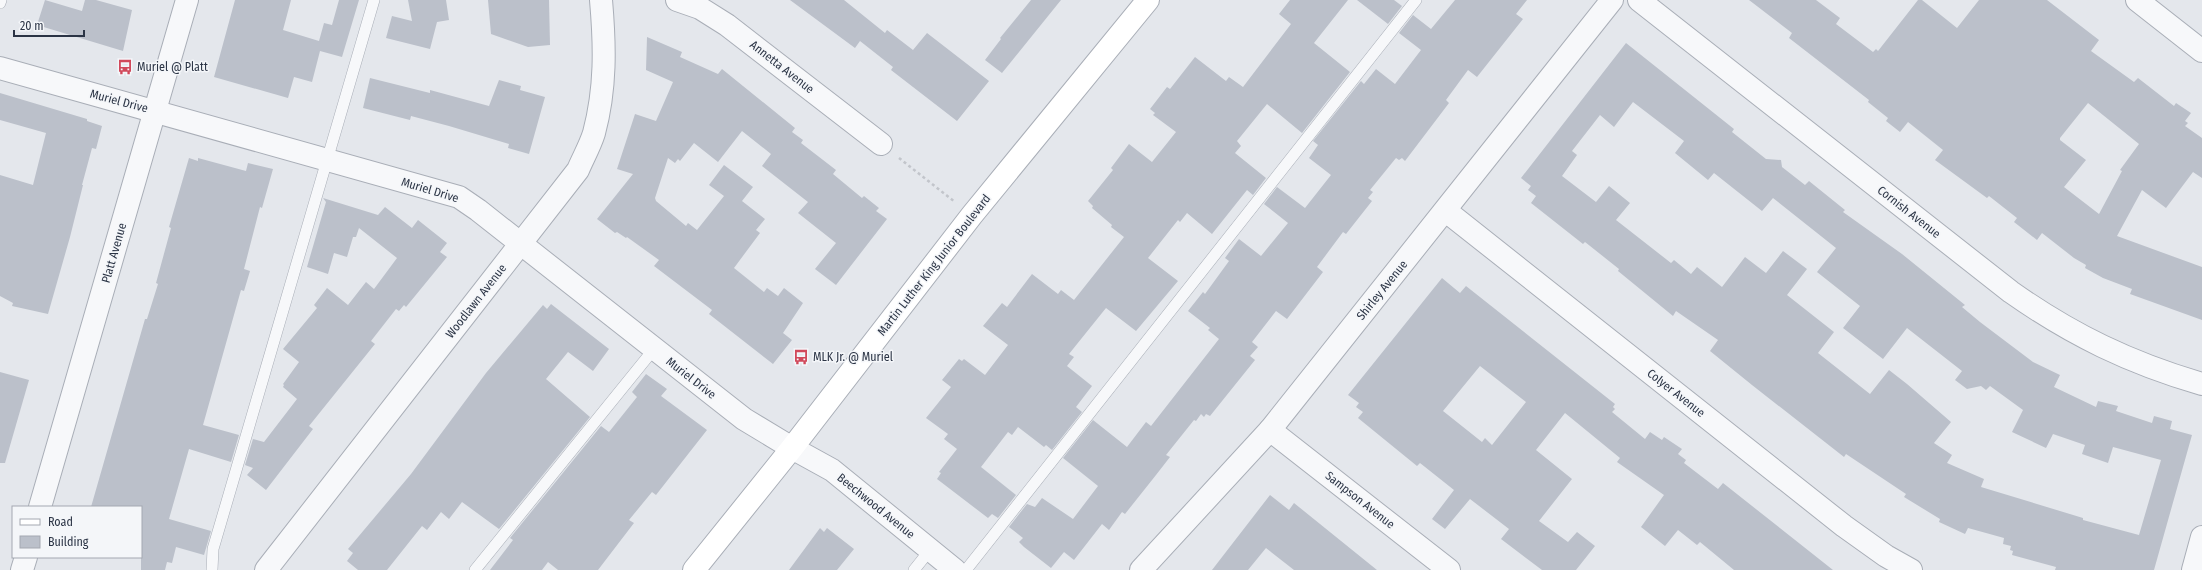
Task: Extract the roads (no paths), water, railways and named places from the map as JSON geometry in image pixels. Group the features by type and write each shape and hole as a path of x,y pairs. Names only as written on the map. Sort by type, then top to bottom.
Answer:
{"main road":[{"name":"Martin Luther King Junior Boulevard","path":"694,570 792,448 972,215 1148,0"}],"street":[{"name":"Platt Avenue","path":"40,506 187,0"},
{"name":"Woodlawn Avenue","path":"266,570 578,170 593,134 602,95 605,54 601,0"},
{"name":"Annetta Avenue","path":"677,0 700,8 727,25 881,144"},
{"name":"Shirley Avenue","path":"1141,570 1270,430 1446,211 1612,0"},
{"name":"Cornish Avenue","path":"1639,0 2041,314 2078,336 2122,357 2171,375 2202,384"},
{"path":"2137,0 2202,51"},
{"name":"Muriel Drive","path":"0,68 459,197 478,210 744,419 792,448"},
{"name":"Colyer Avenue","path":"1446,211 1844,526 1886,556 1910,570"},
{"name":"Sampson Avenue","path":"1270,430 1449,570"},
{"name":"Beechwood Avenue","path":"792,448 832,470 955,570"},
{"path":"2193,570 2202,537"},
{"path":"22,570 26,558"}],"lane":[{"path":"212,570 213,549 374,0"},
{"path":"966,570 1416,0"},
{"path":"475,570 654,349"},
{"path":"914,570 930,550"}],"place":[{"name":"Muriel @ Platt","path":"125,67"},
{"name":"MLK Jr. @ Muriel","path":"801,357"}]}
